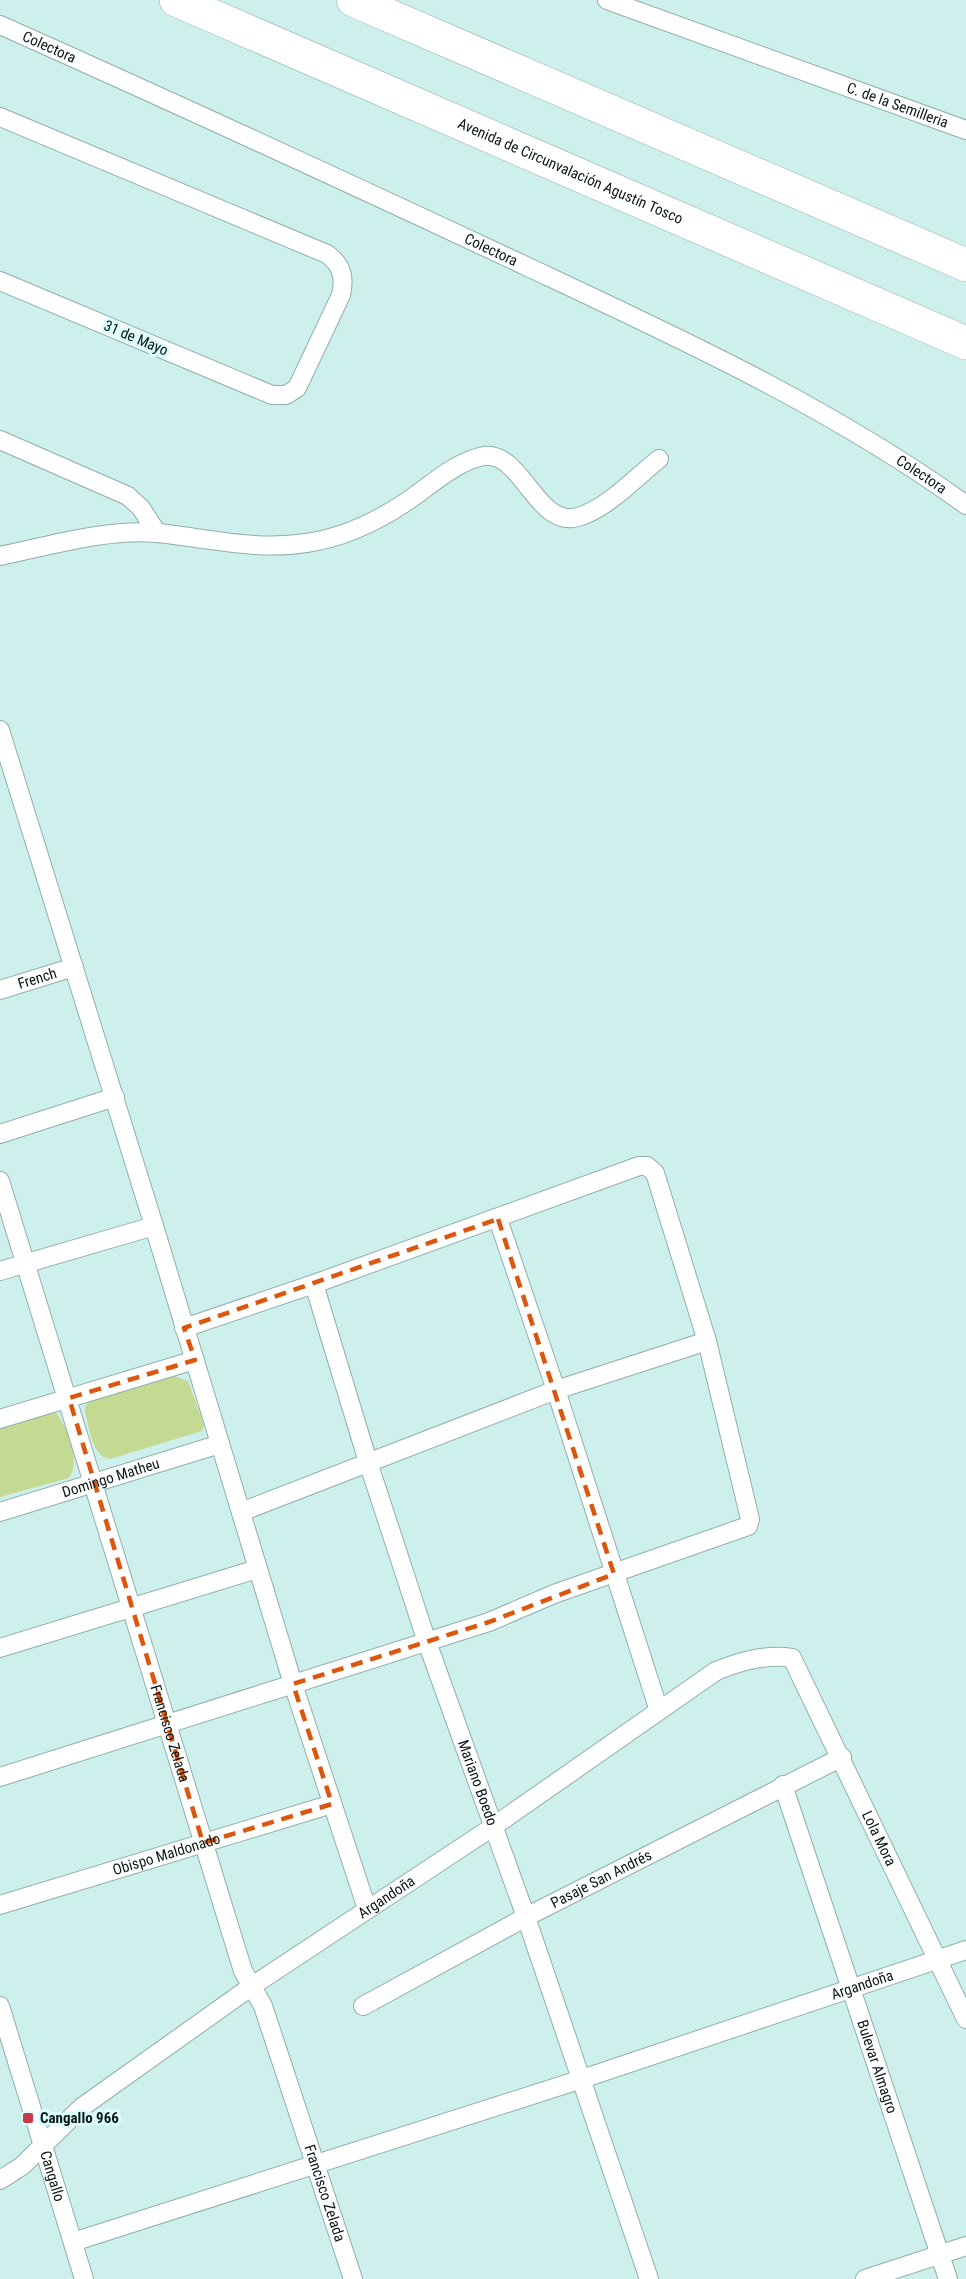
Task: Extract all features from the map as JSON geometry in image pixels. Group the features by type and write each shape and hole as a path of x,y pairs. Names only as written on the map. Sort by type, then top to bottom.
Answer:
{"highway":[{"name":"Avenida de Circunvalación Agustín Tosco","path":"176,0 966,343"},
{"path":"353,0 966,265"},
{"path":"698,226 791,287 966,364"}],"street":[{"name":"C. de la Semilleria","path":"607,0 966,130"},
{"name":"Colectora","path":"0,25 265,143 617,309 760,381 909,464 966,505"},
{"name":"31 de Mayo","path":"0,117 327,254 337,262 344,284 303,380 297,388 285,395 272,395 0,280"},
{"path":"0,440 128,496 141,508 157,532"},
{"path":"0,556 134,532 157,532 259,546 306,543 344,535 395,508 449,472 472,460 487,456 500,460 513,469 546,508 563,519 578,517 599,507 658,459"},
{"path":"0,729 115,1097 257,1569 366,1909"},
{"name":"French","path":"0,990 74,967"},
{"path":"0,1134 115,1097"},
{"path":"0,1777 427,1642 748,1526 750,1519 707,1341 655,1173 647,1166 639,1166 498,1219 184,1328"},
{"name":"Francisco Zelada","path":"0,1181 69,1398 202,1843 243,1971 263,2006 353,2279"},
{"path":"498,1219 556,1390 659,1711"},
{"path":"0,1272 154,1226"},
{"name":"Mariano Boedo","path":"314,1284 368,1462 427,1642 526,1917 649,2279"},
{"path":"241,1512 556,1390 707,1341"},
{"path":"0,1419 195,1360"},
{"name":"Domingo Matheu","path":"0,1512 220,1444"},
{"path":"0,1648 257,1569"},
{"name":"Argandoña","path":"0,2180 22,2166 82,2107 252,1986 494,1826 716,1671 740,1661 778,1656 792,1658"},
{"name":"Lola Mora","path":"792,1658 842,1757 966,2019"},
{"name":"Pasaje San Andrés","path":"363,2006 526,1917 842,1757"},
{"name":"Bulevar Almagro","path":"783,1785 948,2279"},
{"name":"Obispo Maldonado","path":"0,1905 332,1804"},
{"name":"Argandoña","path":"73,2242 582,2079 966,1950"},
{"name":"Cangallo","path":"0,2006 84,2279"},
{"path":"865,2279 966,2246"}],"highlighted area":[{"path":"498,1219 614,1574 489,1622 293,1684 332,1804 203,1843 69,1398 195,1360 184,1328"}],"green space":[{"path":"169,1374 188,1381 204,1424 202,1431 110,1459 99,1453 92,1440 85,1412 85,1407 91,1398"},
{"path":"48,1412 56,1413 72,1445 74,1463 69,1478 0,1497 0,1426"}],"place":[{"name":"Cangallo 966","path":"28,2118"}]}
